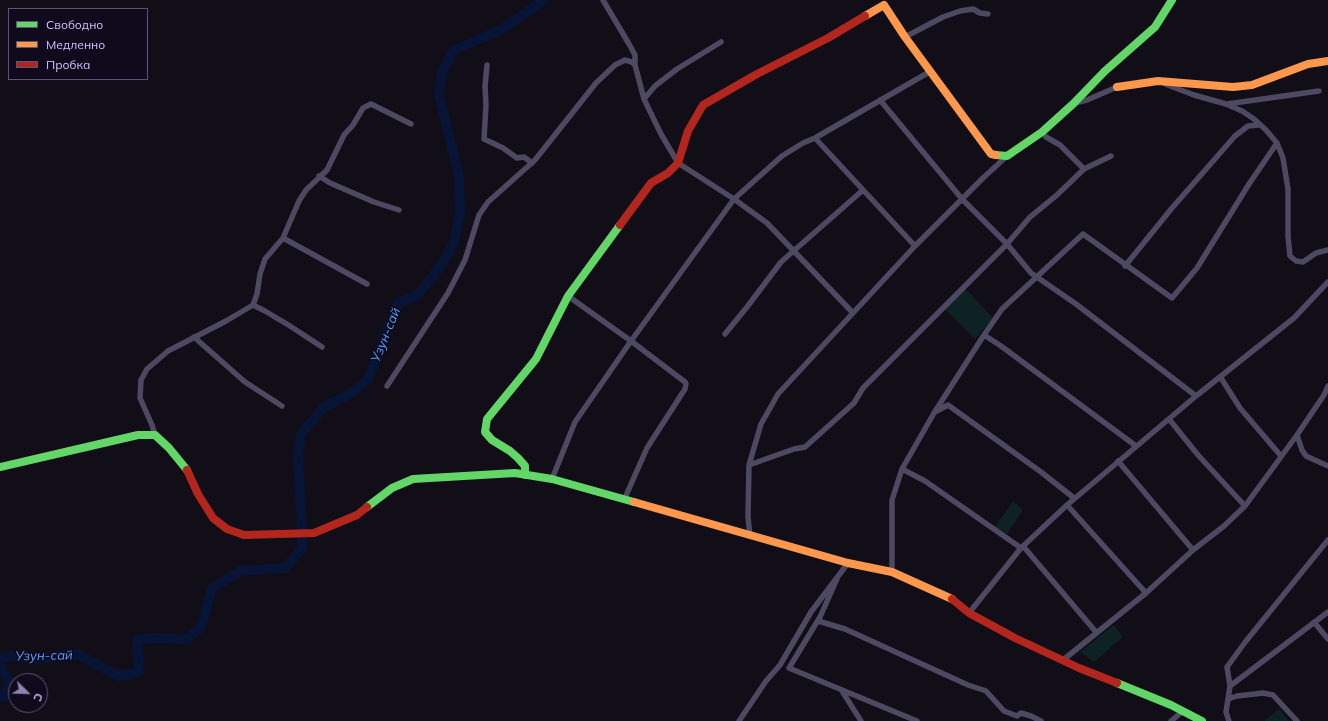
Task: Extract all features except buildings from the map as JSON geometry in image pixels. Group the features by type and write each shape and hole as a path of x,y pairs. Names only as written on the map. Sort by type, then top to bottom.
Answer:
{"street":[{"path":"603,0 635,55 635,65 644,99 661,134 678,163 734,199 767,223 853,313"},
{"path":"750,536 748,517 749,464 761,424 778,394 915,246 983,178 1008,156 1042,132 1073,104 1105,71 1155,27 1172,0"},
{"path":"525,475 525,466 518,458 510,450 492,440 486,432 487,419 536,359 568,296 651,183 668,173 678,163 688,130 702,105 757,74 828,38 884,6 991,154 1008,156"},
{"path":"905,37 943,17 960,11 973,9 980,13 988,14"},
{"path":"644,99 655,86 721,42"},
{"path":"387,386 448,293 465,260 479,215 488,202 532,163 596,83 615,65 625,60 632,62 635,65"},
{"path":"1073,104 1087,100 1117,87 1158,81 1233,87 1252,85 1308,64 1328,61"},
{"path":"487,65 484,139 503,148 517,158 524,157 532,163"},
{"path":"552,479 576,422 631,341 734,199 782,156 931,71"},
{"path":"1158,81 1194,95 1226,104 1242,111 1254,119 1277,143 1283,158 1288,189 1288,236 1290,256 1296,261 1304,262 1316,253 1328,250"},
{"path":"1226,104 1319,91"},
{"path":"880,100 962,199 1007,244 1031,274 1076,304 1196,396"},
{"path":"411,124 371,104 363,108 353,125 344,136 327,170 306,190 283,238 265,259 253,306 168,350 147,369 141,380 140,398 155,435 186,467 198,494 213,518 227,529 244,535 314,533 357,515 392,488 413,479 515,473 552,479 848,563 892,572 950,597 969,612 1015,638 1079,668 1183,711 1202,721"},
{"path":"1126,266 1172,208 1235,136 1248,126 1259,125"},
{"path":"1042,132 1046,137 1060,145 1084,169"},
{"path":"815,138 915,246"},
{"path":"892,572 892,500 902,469 934,413 1002,309 1083,234 1172,298 1197,268 1249,184 1277,143"},
{"path":"749,464 794,449 805,447 854,403 863,388 1007,244 1030,217 1058,194 1084,169 1111,156"},
{"path":"319,176 330,183 374,202 399,210"},
{"path":"725,334 747,308 781,262 863,190"},
{"path":"283,238 368,284"},
{"path":"969,612 1022,547 1074,498 1196,396 1221,378 1294,318 1328,282"},
{"path":"568,296 631,341 686,384 685,389 647,448 624,500"},
{"path":"253,306 265,311 322,347"},
{"path":"984,335 1136,446"},
{"path":"194,337 245,382 282,406"},
{"path":"1221,378 1240,408 1281,456"},
{"path":"1063,660 1096,632 1120,616 1193,550 1224,526 1245,506 1276,466 1281,456 1297,435 1328,386"},
{"path":"934,413 948,405 1041,472 1074,498"},
{"path":"1170,419 1207,465 1245,506"},
{"path":"0,467 138,435 155,435"},
{"path":"1297,435 1302,450 1306,456 1328,466"},
{"path":"1118,461 1193,550"},
{"path":"902,469 925,480 1022,547 1096,632"},
{"path":"1067,505 1146,593"},
{"path":"1229,721 1226,712 1230,686 1227,667 1246,641 1328,540"},
{"path":"739,721 766,681 780,665 811,612 848,563"},
{"path":"837,578 818,621 789,668 917,721"},
{"path":"1230,686 1328,612"},
{"path":"818,621 845,629 986,691 1004,710 1017,716 1021,713 1041,721"},
{"path":"1314,622 1328,639"},
{"path":"842,690 861,721"},
{"path":"1228,699 1237,696 1263,694 1273,695 1297,721"},
{"path":"1171,721 1183,711"}],"green space":[{"path":"965,288 993,318 975,339 945,309"},
{"path":"1013,501 1023,510 1007,534 995,527"},
{"path":"1114,625 1123,637 1094,662 1080,652"},
{"path":"1279,709 1289,721 1264,721"}],"waterway":[{"name":"Узун-сай","path":"302,528 298,456 301,434 324,407 353,392 368,379 398,303 418,295 442,264 454,243 460,213 459,177 439,94 442,72 454,50 501,30 544,0"},
{"name":"Узун-сай","path":"0,659 11,656 38,659 77,654 119,676 139,672 137,640 152,638 187,639 201,627 212,588 240,571 285,568 302,549 302,536"},
{"name":"Узун-сай","path":"0,667 10,682 4,697 0,697"}],"traffic: fast":[{"path":"996,155 1007,156 1042,132 1073,104 1105,71 1155,27 1172,0"},
{"path":"525,475 525,466 518,458 510,451 492,440 485,432 487,419 536,359 568,296 620,225"},
{"path":"0,467 138,435 155,435 169,448 187,470"},
{"path":"367,507 392,488 413,479 515,473 552,479 634,502"},
{"path":"1117,683 1171,705 1202,721"}],"traffic: slow":[{"path":"865,16 884,5 905,37 991,154 996,155"},
{"path":"1117,87 1158,81 1233,87 1252,85 1308,64 1328,61"},
{"path":"634,502 848,563 892,572 952,599"}],"traffic: jam":[{"path":"620,225 651,183 668,173 678,163 688,131 703,105 757,74 828,38 865,16"},
{"path":"187,470 198,494 213,518 227,529 244,535 314,533 357,515 367,507"},
{"path":"952,599 969,613 1015,638 1079,668 1117,683"}]}
